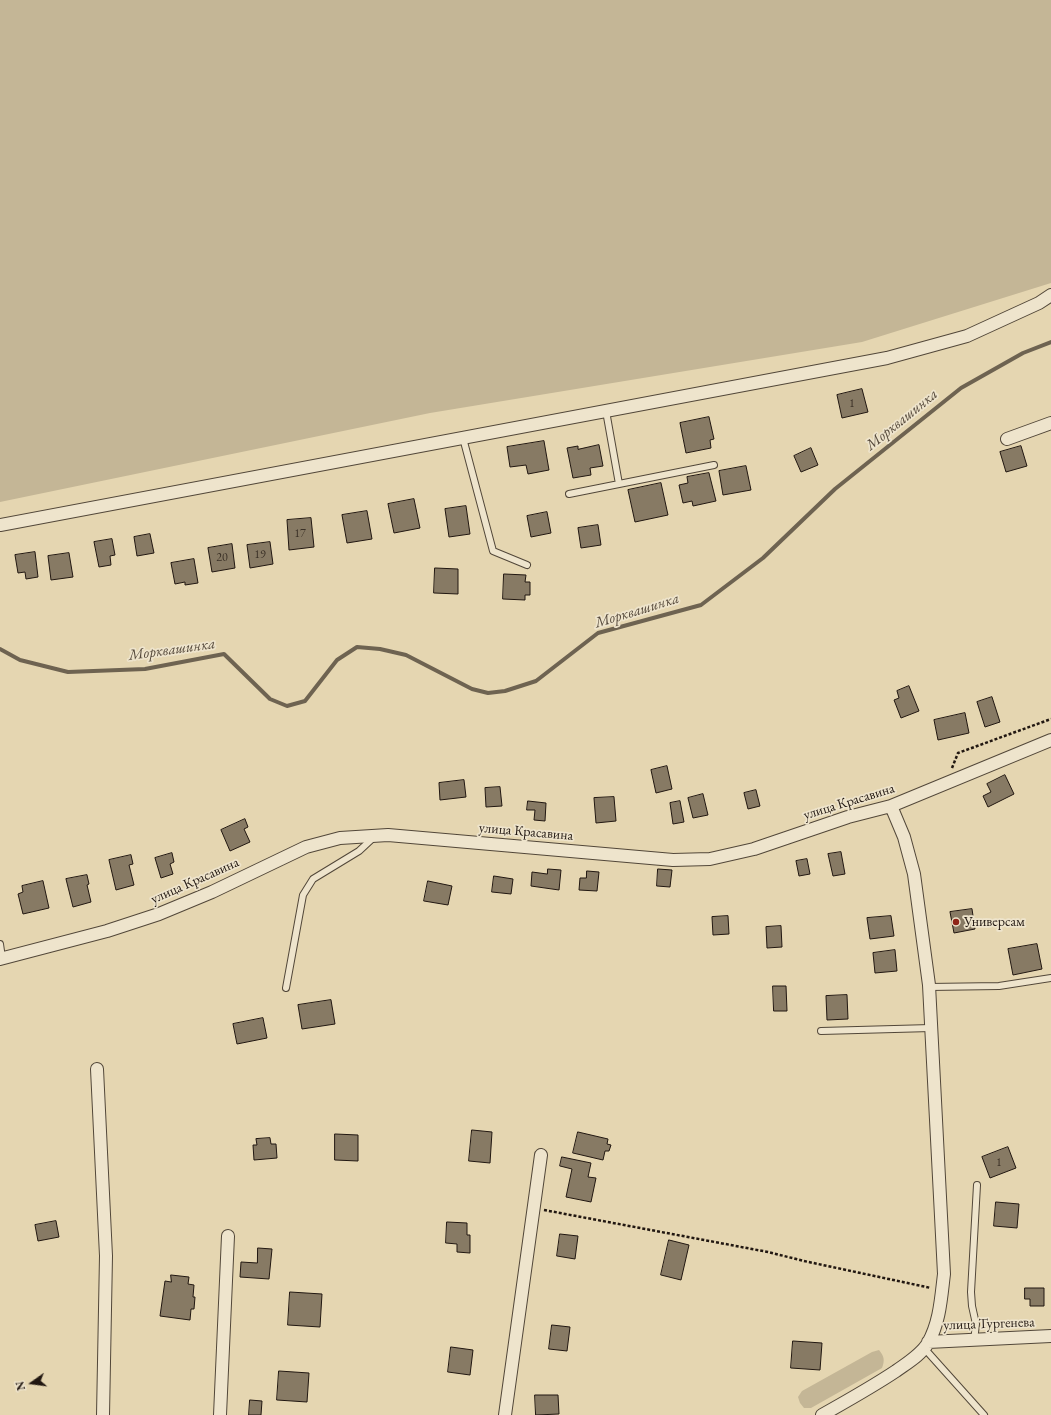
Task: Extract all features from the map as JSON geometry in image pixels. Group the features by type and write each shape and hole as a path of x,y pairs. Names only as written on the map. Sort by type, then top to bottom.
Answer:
{"street":[{"path":"0,525 887,358 967,336 1039,303 1051,295"},
{"path":"1007,439 1051,423"},
{"name":"улица Красавина","path":"1,958 159,914 212,892 306,847 340,838 388,835 673,860 710,859 754,849 848,816 891,806 1051,740"},
{"path":"822,1415 835,1412 909,1362 926,1345 940,1312 944,1274 929,987 914,874 904,837 891,806"},
{"path":"97,1069 106,1256 103,1415"},
{"path":"505,1415 541,1155"},
{"path":"220,1415 228,1236"},
{"name":"улица Тургенева","path":"926,1345 974,1340 1051,1336"}],"lane":[{"path":"606,411 619,484"},
{"path":"463,438 493,551 527,565"},
{"path":"569,494 714,465"},
{"path":"286,988 303,894 313,879 359,851 375,836"},
{"path":"0,944 1,958"},
{"path":"929,987 999,986 1051,978"},
{"path":"821,1031 931,1028"},
{"path":"974,1340 976,1324 971,1292 977,1185"},
{"path":"926,1345 984,1415"}],"path":[{"path":"945,783 958,752 1051,719"},
{"path":"534,1208 768,1252 942,1291"}],"shaded area":[{"path":"0,0 1051,0 1051,283 862,342 430,413 0,502"},
{"path":"879,1350 884,1358 882,1368 811,1408 804,1408 800,1403 798,1397 802,1391 872,1352"}],"building":[{"path":"862,389 868,412 842,418 837,395"},
{"path":"709,417 714,439 710,440 711,448 686,453 680,423"},
{"path":"544,441 549,470 528,474 526,465 510,467 507,447"},
{"path":"599,445 603,466 590,468 591,475 573,478 567,448 578,446 578,449"},
{"path":"1021,446 1027,466 1006,472 1000,452"},
{"path":"811,448 818,465 801,472 794,456"},
{"path":"746,466 751,490 723,495 719,471"},
{"path":"709,473 716,501 693,506 692,501 683,503 679,485 688,483 687,477"},
{"path":"661,483 668,515 635,522 628,490"},
{"path":"414,499 420,528 394,533 388,504"},
{"path":"466,506 470,534 449,537 445,509"},
{"path":"367,511 372,539 347,543 342,515"},
{"path":"547,512 551,533 531,537 527,516"},
{"path":"311,518 314,547 289,550 287,520"},
{"path":"598,525 601,545 581,548 578,528"},
{"path":"150,534 154,553 137,556 134,537"},
{"path":"112,539 115,555 110,556 111,565 99,567 94,542"},
{"path":"270,542 273,564 250,568 247,545"},
{"path":"232,544 235,568 212,572 208,548"},
{"path":"35,552 38,577 26,579 25,572 18,573 15,555"},
{"path":"69,553 73,577 51,580 48,556"},
{"path":"194,559 198,583 185,585 185,582 175,584 171,563"},
{"path":"435,568 458,569 458,594 434,593"},
{"path":"504,574 526,575 525,582 530,582 530,595 525,595 525,600 503,599"},
{"path":"909,686 919,711 901,718 894,700 899,698 897,691"},
{"path":"992,697 1000,722 985,727 977,702"},
{"path":"965,713 969,733 938,740 934,720"},
{"path":"667,766 672,789 656,793 651,770"},
{"path":"1005,775 1014,794 988,807 983,796 991,792 987,784"},
{"path":"464,780 466,797 440,800 439,783"},
{"path":"500,787 502,806 486,807 485,788"},
{"path":"756,790 760,806 748,809 744,793"},
{"path":"703,794 708,815 693,818 688,798"},
{"path":"614,797 616,821 596,823 594,798"},
{"path":"528,801 546,803 545,821 534,820 535,810 527,810"},
{"path":"680,801 684,822 673,824 670,803"},
{"path":"245,819 248,827 244,829 250,842 230,851 221,830"},
{"path":"841,852 845,874 833,876 828,854"},
{"path":"172,853 174,862 170,864 173,874 161,878 155,858"},
{"path":"131,855 133,864 129,865 134,885 116,890 109,860"},
{"path":"807,859 810,874 799,876 796,861"},
{"path":"548,869 561,870 559,890 531,886 532,872 547,874"},
{"path":"658,869 672,870 670,887 657,886"},
{"path":"587,871 599,872 597,891 579,890 580,878 586,878"},
{"path":"87,875 89,884 87,885 91,902 73,907 66,879"},
{"path":"494,876 513,879 511,894 492,892"},
{"path":"43,881 49,908 23,914 18,894 23,892 22,886"},
{"path":"428,881 452,886 448,905 424,901"},
{"path":"972,909 975,929 954,933 950,912"},
{"path":"728,916 729,934 713,935 712,917"},
{"path":"891,916 894,936 870,939 867,918"},
{"path":"781,926 782,947 767,948 766,927"},
{"path":"1037,944 1042,969 1013,975 1008,949"},
{"path":"895,950 897,971 875,973 873,953"},
{"path":"773,986 786,986 787,1011 774,1011"},
{"path":"847,995 848,1019 827,1020 826,996"},
{"path":"331,1000 335,1024 302,1029 298,1005"},
{"path":"263,1018 267,1038 237,1044 233,1024"},
{"path":"472,1130 492,1132 490,1163 469,1161"},
{"path":"578,1132 608,1139 607,1144 611,1145 609,1151 605,1151 603,1160 573,1153"},
{"path":"335,1134 358,1135 358,1161 335,1160"},
{"path":"270,1138 271,1144 276,1144 277,1158 254,1160 253,1145 257,1145 256,1139"},
{"path":"1008,1147 1016,1168 990,1178 982,1157"},
{"path":"562,1157 591,1163 588,1177 596,1178 591,1202 566,1197 572,1169 560,1166"},
{"path":"996,1202 1019,1204 1017,1228 994,1226"},
{"path":"56,1221 59,1237 38,1241 35,1225"},
{"path":"447,1222 467,1223 467,1235 470,1235 470,1253 457,1252 457,1244 446,1243"},
{"path":"560,1234 578,1236 575,1259 557,1256"},
{"path":"669,1240 689,1245 681,1280 661,1275"},
{"path":"258,1248 272,1249 269,1279 240,1277 241,1262 257,1263"},
{"path":"171,1275 189,1277 188,1284 194,1285 194,1309 191,1309 190,1320 160,1316 165,1281 171,1282"},
{"path":"1025,1288 1044,1288 1044,1306 1030,1306 1030,1299 1025,1299"},
{"path":"290,1292 322,1294 320,1327 288,1325"},
{"path":"552,1325 570,1327 567,1351 549,1349"},
{"path":"793,1341 822,1343 820,1370 791,1368"},
{"path":"451,1347 473,1350 470,1375 448,1372"},
{"path":"279,1371 309,1373 307,1402 277,1400"},
{"path":"535,1395 558,1395 559,1414 536,1415"},
{"path":"250,1400 262,1401 261,1415 249,1415"}],"waterway":[{"name":"Морквашинка","path":"0,649 20,660 68,672 145,669 224,654 270,699 287,706 305,701 337,660 357,647 380,649 406,655 472,689 488,693 505,691 536,681 598,633 701,605 763,558 835,489 961,388 1023,353 1051,342"}],"place":[{"name":"Универсам","path":"956,922"}]}
